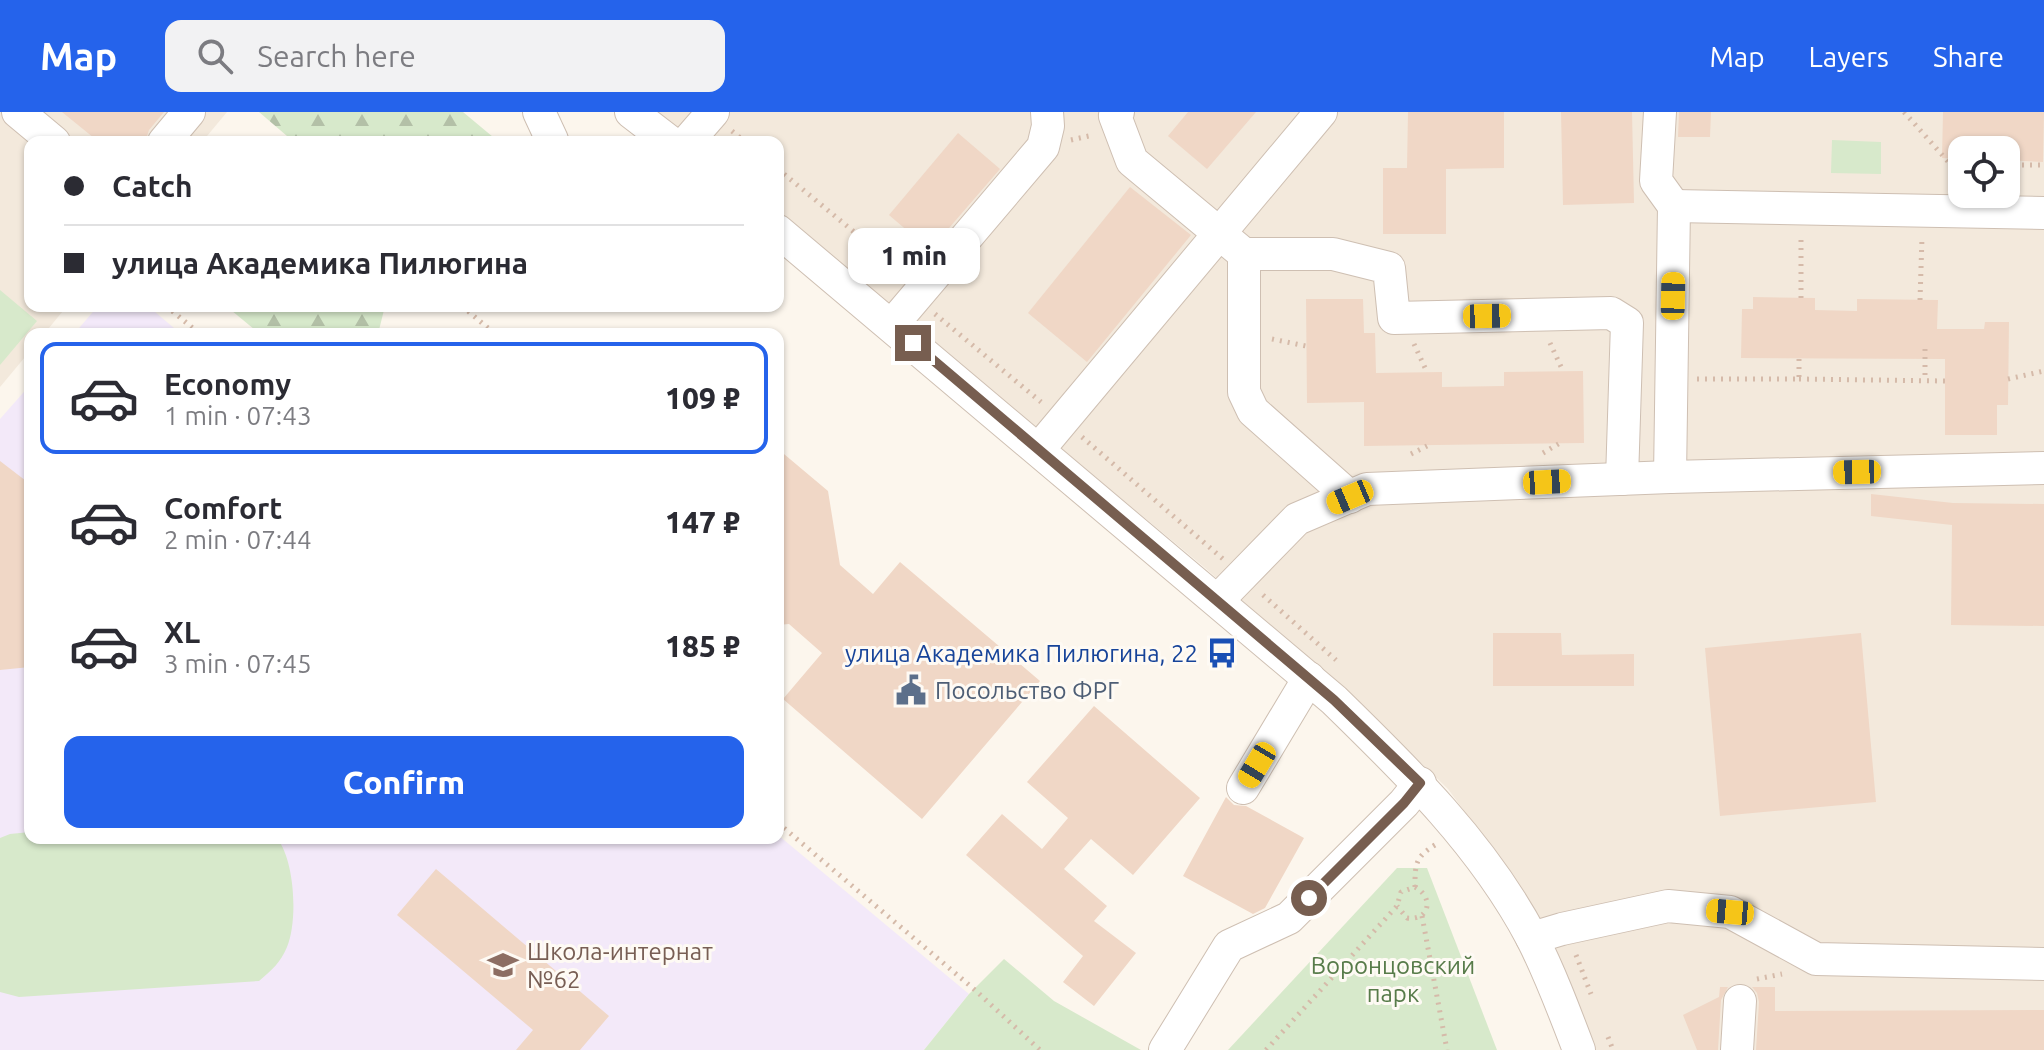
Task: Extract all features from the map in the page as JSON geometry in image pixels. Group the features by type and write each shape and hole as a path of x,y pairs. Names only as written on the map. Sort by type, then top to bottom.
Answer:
{"street":[{"path":"18,112 47,136"},
{"path":"169,136 189,112"},
{"path":"631,112 662,136"},
{"path":"692,136 713,112"},
{"path":"892,325 1043,147 1048,126 1047,112"},
{"path":"1039,449 1231,244 1321,112"},
{"path":"1660,112 1656,181 1674,206 1670,477"},
{"path":"1119,120 1132,161 1231,244 1333,254 1389,268 1394,318 1611,313 1627,323 1622,479"},
{"path":"1674,206 2044,213"},
{"path":"784,236 1309,678 1420,783 1464,835 1532,938 1579,1050"},
{"path":"1231,244 1244,392 1253,411 1350,497"},
{"path":"1218,600 1297,519 1367,489 1670,477 2044,468"},
{"path":"1243,788 1309,678"},
{"path":"1165,1050 1229,946 1289,918 1404,803 1420,783"},
{"path":"1532,938 1668,906 1730,912 1816,959 2044,964"},
{"path":"1737,1050 1740,1001"}],"path":[{"path":"1904,112 1948,162"},
{"path":"1043,147 1119,120"},
{"path":"2020,165 2044,165"},
{"path":"1801,208 1801,298"},
{"path":"1920,300 1923,210"},
{"path":"173,312 193,328"},
{"path":"469,312 488,328"},
{"path":"1408,330 1427,372"},
{"path":"1550,342 1563,371"},
{"path":"1925,349 1925,380"},
{"path":"1799,358 1799,379"},
{"path":"2008,379 2044,371"},
{"path":"1692,378 1945,381"},
{"path":"1543,453 1560,443"},
{"path":"1411,454 1429,445"},
{"path":"784,828 975,990 1040,1050"},
{"path":"1415,887 1415,868 1421,853 1438,844"},
{"path":"1266,1050 1397,906 1401,892 1415,887 1424,891 1428,899 1422,916 1447,1050"},
{"path":"1397,906 1407,918 1422,916"}],"shaded area":[{"path":"0,112 227,112 207,136 24,136 24,312 62,312 49,328 24,328 24,358 0,387"},
{"path":"655,112 2044,112 2044,1050 1596,1050 1568,979 1495,853 1448,789 1372,716 1204,567 784,219 784,136 685,136"},
{"path":"93,312 155,312 174,328 79,328"},
{"path":"24,392 24,844 784,844 784,840 969,994 924,1050 0,1050 0,419"}],"green space":[{"path":"259,112 463,112 492,136 287,136"},
{"path":"1832,140 1881,142 1881,174 1831,173"},
{"path":"0,290 37,321 31,328 24,328 24,336 0,365"},
{"path":"233,312 384,312 380,328 253,328"},
{"path":"24,833 24,844 281,844 288,861 293,891 293,922 285,952 259,981 19,997 0,992 0,838"},
{"name":"Воронцовский парк","path":"1397,868 1427,868 1497,1050 1228,1050"},
{"path":"1004,959 1054,1001 1141,1050 924,1050 969,994"}],"building":[{"path":"62,112 164,112 147,136 92,136"},
{"path":"1188,112 1256,112 1207,169 1168,136"},
{"path":"1408,112 1504,112 1504,168 1446,169 1446,234 1383,234 1383,168 1407,168"},
{"path":"1561,112 1632,112 1634,203 1563,205"},
{"path":"1679,112 1711,112 1710,137 1678,137"},
{"path":"1943,112 2044,112 2043,162 2020,161 2020,136 1948,136 1948,158 1942,158"},
{"path":"958,133 1000,169 930,250 889,215"},
{"path":"1130,187 1191,235 1087,362 1028,313"},
{"path":"1753,297 1815,298 1815,310 1857,311 1857,299 1938,300 1937,329 1984,329 1985,322 2009,322 2008,405 1997,405 1997,435 1945,435 1945,359 1741,358 1742,309 1753,309"},
{"path":"1306,299 1363,299 1364,333 1375,333 1376,373 1442,372 1442,387 1504,386 1504,372 1583,371 1584,443 1364,446 1364,402 1307,403"},
{"path":"784,454 828,491 840,565 873,594 900,562 1040,681 922,819 784,700 822,653 789,624 784,624"},
{"path":"0,461 24,479 24,668 0,670"},
{"path":"1871,494 1953,503 2044,504 2044,626 1951,625 1952,525 1871,516"},
{"path":"1493,633 1561,633 1562,655 1634,654 1634,686 1493,686"},
{"path":"1861,633 1876,802 1720,816 1705,648"},
{"path":"1094,706 1200,798 1133,875 1091,839 1064,869 1107,906 1094,921 1136,953 1094,1006 1063,982 1083,956 966,855 1002,814 1042,849 1068,818 1027,782"},
{"path":"1226,797 1234,805 1246,806 1304,838 1265,908 1253,914 1183,876"},
{"name":"Школа-интернат №62","path":"436,869 609,1016 580,1050 516,1050 533,1030 397,915"},
{"path":"1720,987 1728,987 1721,1000 1718,1050 1697,1050 1683,1015 1719,997"},
{"path":"1752,987 1775,987 1775,1011 2044,1010 2044,1050 1756,1050 1759,1002"}],"place":[{"name":"улица Академика Пилюгина, 22","path":"1222,653"},
{"name":"Посольство ФРГ","path":"911,690"},
{"name":"Школа-интернат №62","path":"503,965"}],"route":[{"path":"913,343 1334,700 1420,783 1309,898"}]}
